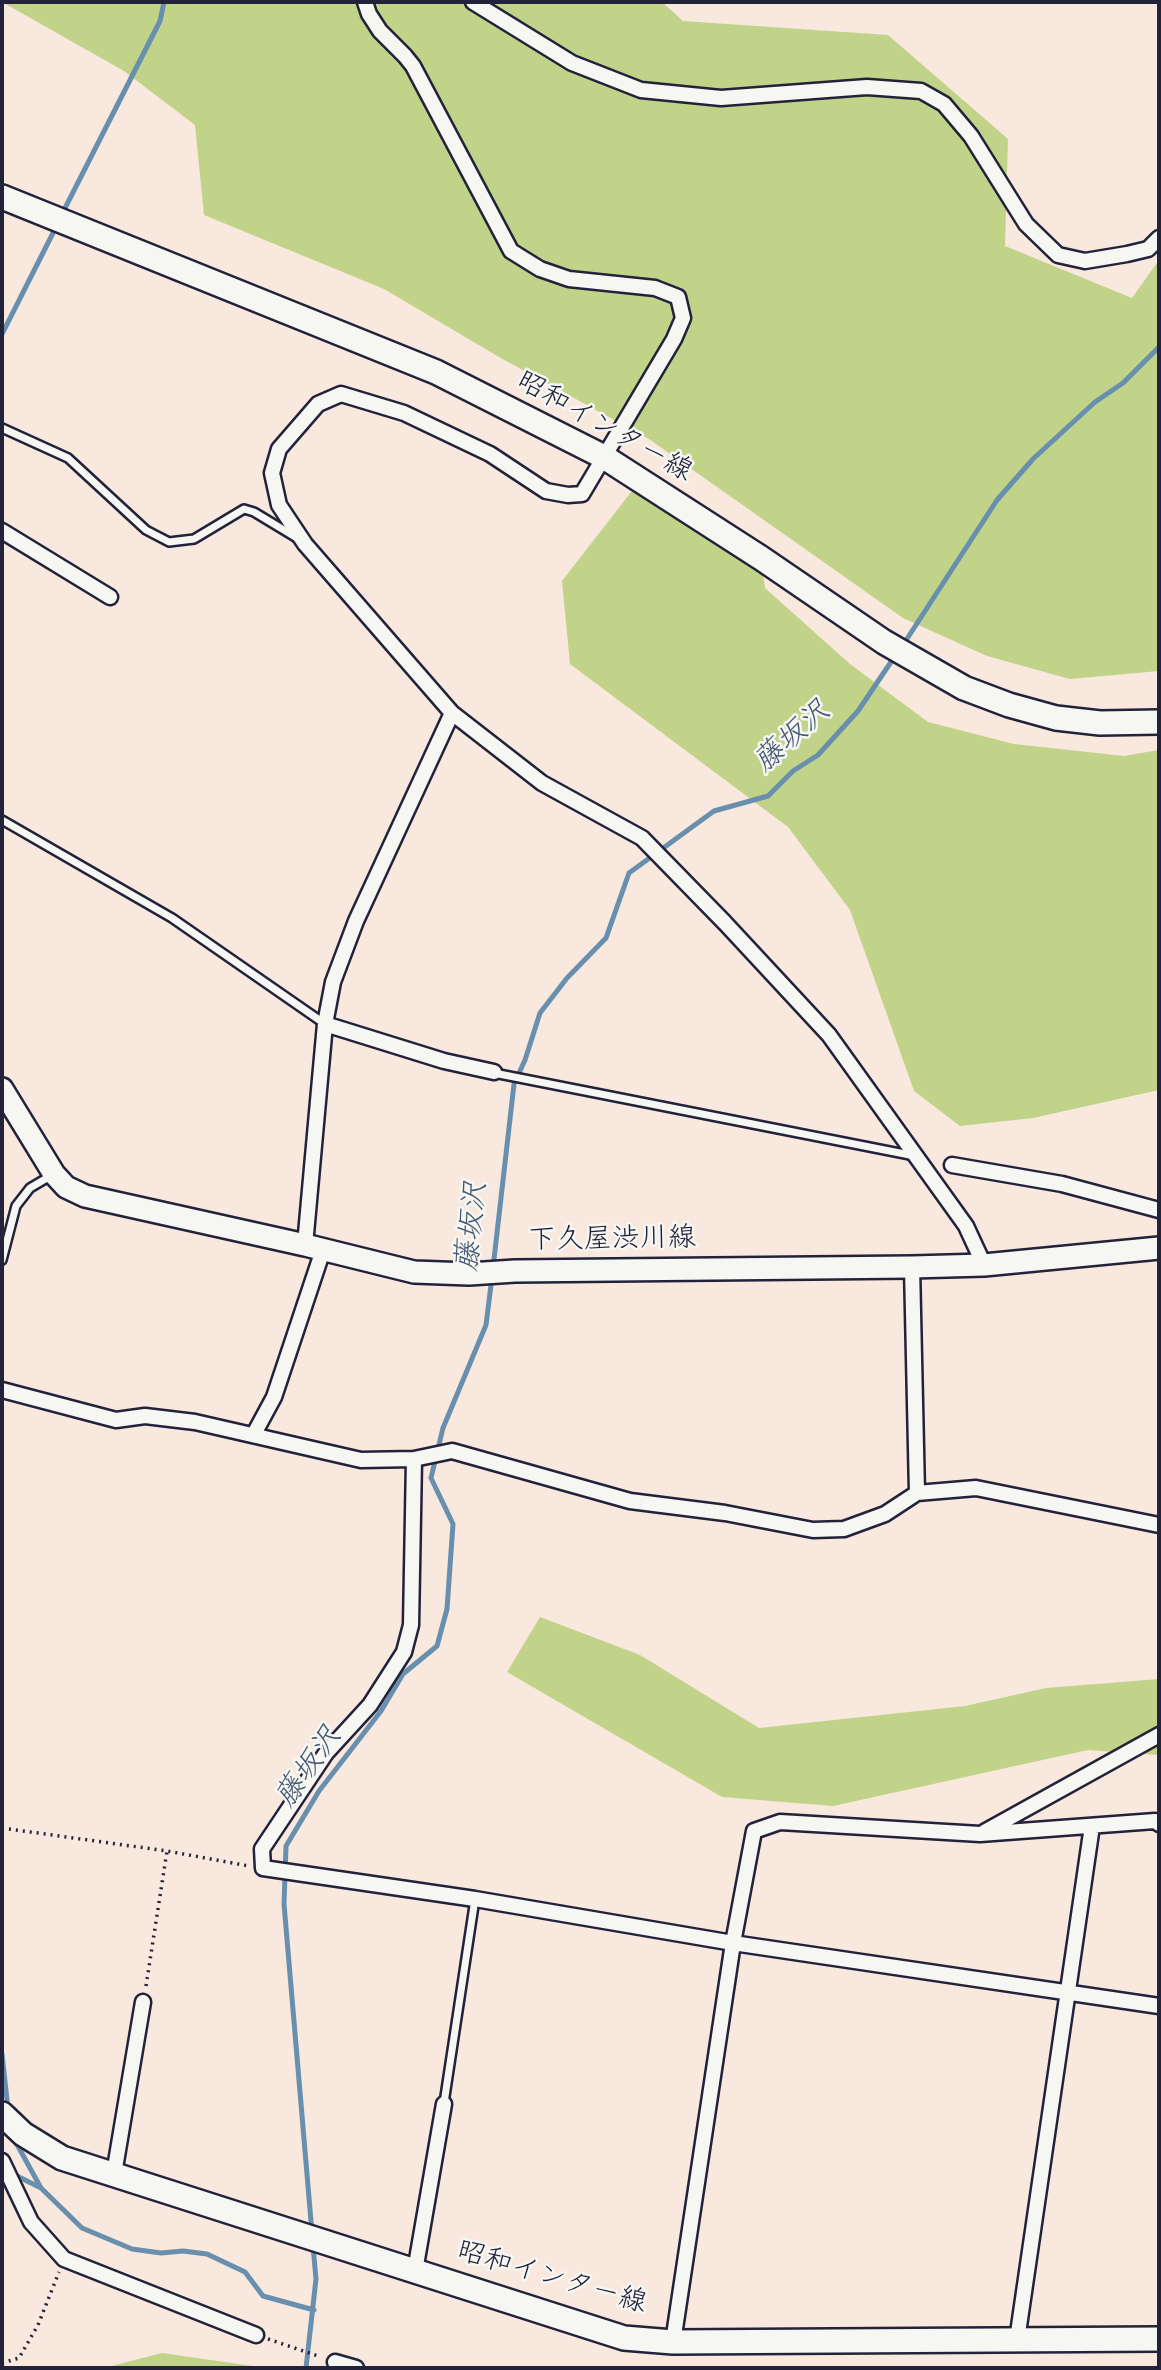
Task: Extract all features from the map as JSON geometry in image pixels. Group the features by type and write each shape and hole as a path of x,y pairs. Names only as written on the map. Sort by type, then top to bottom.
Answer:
{"main road":[{"name":"昭和インター線","path":"2,197 436,372 604,457 761,558 884,642 964,688 1009,705 1056,718 1100,723 1159,722"},
{"name":"下久屋渋川線","path":"2,1089 54,1174 66,1187 85,1196 414,1272 469,1274 515,1271 984,1265 1159,1248"},
{"name":"昭和インター線","path":"2,2114 23,2134 62,2158 624,2338 674,2342 1159,2339"}],"street":[{"path":"365,2 380,31 413,66 511,251 540,269 569,279 655,288 678,297 682,318 674,339 582,494 568,495 547,491 490,454 404,413 341,394 318,404 279,449 272,473 279,505 305,544 452,713 542,783 642,838 829,1035 966,1226 984,1265"},
{"path":"473,2 572,63 641,90 721,98 867,87 921,91 944,104 971,136 1026,223 1058,255 1085,261 1128,254 1148,249 1159,238"},
{"path":"2,531 110,597"},
{"path":"254,1434 274,1397 314,1247 325,1024 333,982 356,921 452,713"},
{"path":"325,1024 444,1061 494,1072"},
{"path":"952,1165 1062,1184 1159,1210"},
{"path":"912,1267 916,1493"},
{"path":"2,1390 116,1420 145,1416 195,1422 361,1460 414,1459 452,1451 630,1501 725,1513 813,1530 844,1529 885,1514 916,1493 976,1488 1159,1525"},
{"path":"414,1459 411,1625 404,1652 370,1705 326,1754 262,1849 263,1868 475,1899 733,1943 1159,2006"},
{"path":"980,1834 1159,1735"},
{"path":"674,2342 733,1943 754,1831 780,1822 980,1834 1155,1821 1159,1824"},
{"path":"1017,2340 1092,1826"},
{"path":"114,2174 143,2002"},
{"path":"415,2271 444,2104"},
{"path":"2,2161 31,2222 64,2259 256,2335"},
{"path":"335,2362 356,2368"}],"lane":[{"path":"2,428 68,458 146,530 169,542 194,539 244,509 254,512 305,544"},
{"path":"2,820 172,918 325,1024"},
{"path":"494,1072 915,1156"},
{"path":"2,1261 16,1206 30,1188 54,1174"},
{"path":"444,2104 475,1899"}],"path":[{"path":"2,1828 167,1851 263,1868"},
{"path":"143,2002 167,1851"},
{"path":"2,2363 19,2358 38,2325 64,2259"},
{"path":"256,2335 335,2362"}],"green space":[{"path":"2,2 662,2 683,21 888,35 1008,139 1005,246 1132,298 1159,260 1159,671 1070,679 987,656 903,618 649,439 499,357 384,289 204,215 195,125 124,71"},
{"path":"635,487 761,558 765,588 850,664 928,722 1014,744 1124,756 1159,750 1159,1090 1033,1118 960,1126 914,1091 850,910 788,827 570,664 562,581"},
{"path":"540,1617 640,1655 759,1728 965,1706 1046,1688 1159,1679 1159,1755 1088,1750 833,1806 722,1797 507,1672"},
{"path":"162,2353 266,2368 104,2368"}],"waterway":[{"path":"61,216 160,21 164,2"},
{"path":"2,334 57,225"},
{"name":"藤坂沢","path":"903,645 997,500 1033,459 1095,402 1123,383 1159,347"},
{"name":"藤坂沢","path":"493,1268 514,1084 540,1013 567,978 606,938 629,873 714,811 768,796 793,771 818,755 858,711 895,656"},
{"name":"藤坂沢","path":"312,2233 284,1904 286,1846 319,1791 381,1711 403,1674 437,1646 447,1609 453,1524 431,1478 443,1428 486,1325 492,1277"},
{"path":"2,2054 8,2109"},
{"path":"14,2139 41,2188"},
{"path":"13,2174 41,2188 82,2228 132,2249 207,2254 245,2272 263,2296 314,2310"},
{"name":"藤坂沢","path":"306,2368 316,2279 313,2246"}]}
